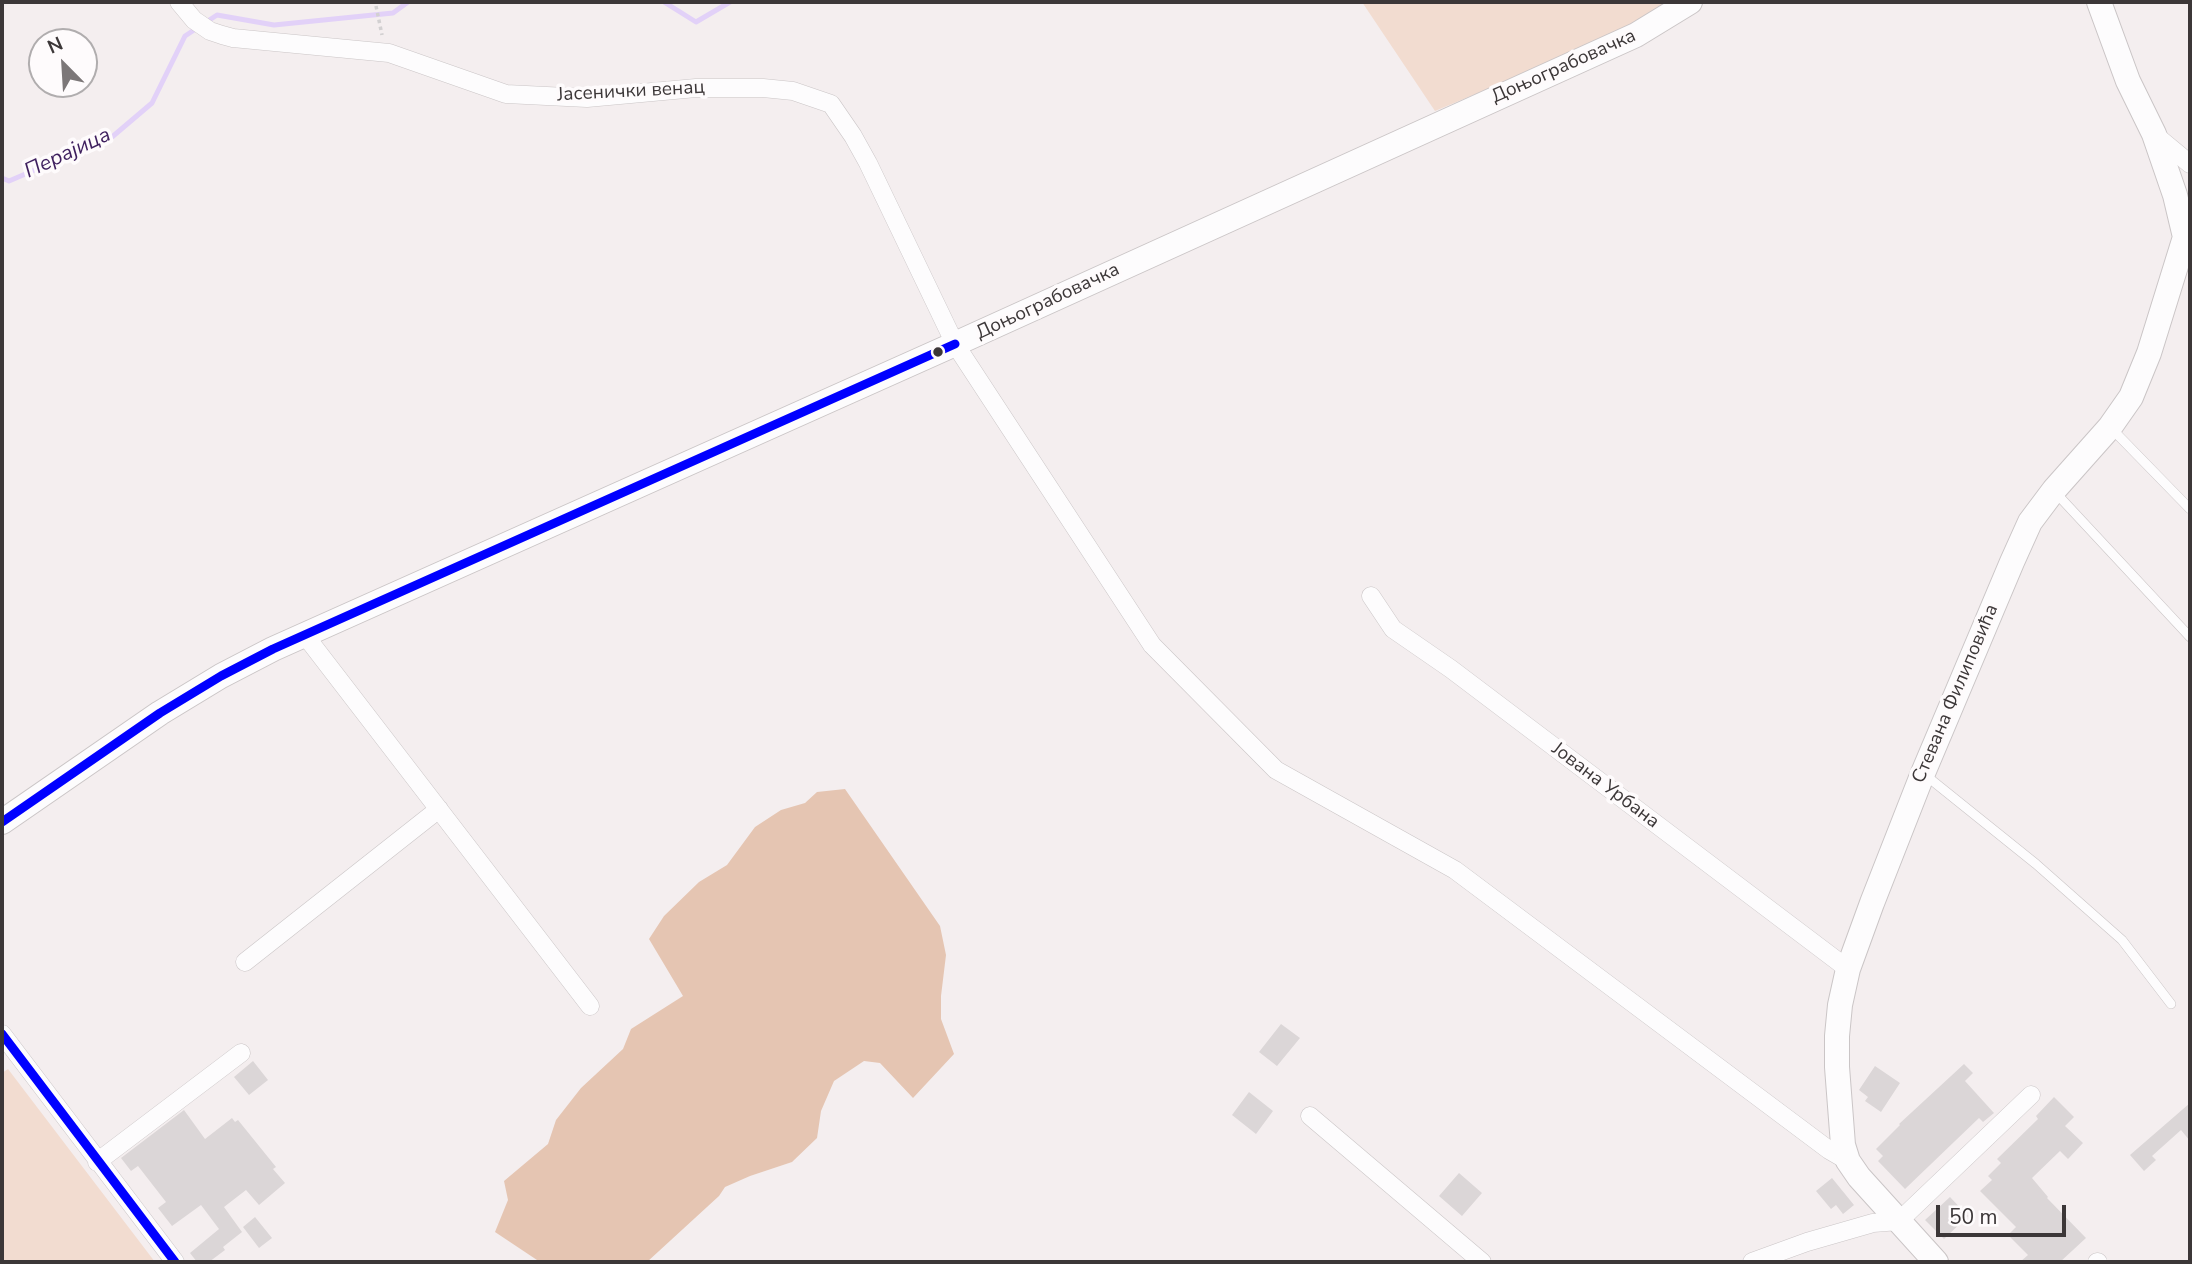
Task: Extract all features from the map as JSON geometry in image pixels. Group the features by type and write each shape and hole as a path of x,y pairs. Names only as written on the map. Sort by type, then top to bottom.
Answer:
{"street":[{"name":"Јасенички венац","path":"179,2 194,19 210,31 233,38 388,53 506,94 586,98 696,88 762,88 793,91 831,104 842,117 863,154 955,344 1152,645 1276,770 1455,870 1829,1150 1848,1161"},
{"name":"Доњограбовачка","path":"2,822 160,713 221,676 304,634 955,344 1636,35 1690,2"},
{"name":"Стевана Филиповића","path":"1936,1262 1859,1177 1848,1161 1841,1128 1837,1036 1840,1005 1848,969 1923,773 2011,562 2030,522 2132,397 2187,234 2154,134 2128,81 2099,2"},
{"path":"2154,134 2190,164"},
{"name":"Јована Урбана","path":"1371,596 1393,629 1451,669 1848,969"},
{"path":"304,634 590,1006"},
{"path":"245,962 439,809"},
{"path":"2,1034 175,1262"},
{"path":"97,1162 241,1053"},
{"path":"1752,1262 1807,1242 1873,1223 1899,1221 2031,1095"},
{"path":"1310,1116 1482,1262"}],"lane":[{"path":"2110,427 2190,509"},
{"path":"2054,490 2190,637"},
{"path":"1923,773 2036,864 2122,940 2171,1004"}],"path":[{"path":"376,6 382,35"}],"shaded area":[{"path":"1362,2 1666,2 1607,39 1435,111"},
{"path":"845,789 940,926 946,955 941,1019 954,1054 913,1098 880,1063 864,1061 834,1081 821,1111 817,1138 792,1162 725,1187 719,1196 647,1262 540,1262 495,1232 508,1200 504,1181 548,1144 556,1120 581,1088 623,1049 631,1029 683,996 649,939 664,916 699,882 727,865 755,827 781,810 805,803 817,792"},
{"path":"8,1069 155,1262 2,1262 2,1073"}],"building":[{"path":"1281,1024 1300,1038 1277,1066 1259,1052"},
{"path":"253,1061 268,1080 249,1095 234,1077"},
{"path":"1964,1064 1973,1073 1965,1081 1994,1113 1983,1122 1979,1118 1905,1189 1878,1161 1883,1156 1876,1149"},
{"path":"1875,1066 1900,1083 1881,1112 1865,1101 1868,1097 1859,1090"},
{"path":"1249,1092 1273,1111 1256,1134 1232,1115"},
{"path":"2054,1097 2074,1117 2065,1126 2083,1143 2068,1159 2060,1151 2032,1178 2047,1198 2086,1238 2060,1262 2020,1262 2028,1255 2008,1235 2016,1227 1980,1191 1992,1180 1988,1176 2001,1163 1997,1159 2038,1119 2036,1116"},
{"path":"2190,1103 2190,1141 2181,1130 2152,1156 2156,1160 2144,1171 2130,1155"},
{"path":"184,1110 205,1139 232,1118 235,1122 238,1120 276,1167 273,1169 285,1183 259,1205 246,1190 224,1207 242,1232 209,1262 197,1262 190,1253 219,1229 201,1205 172,1226 158,1208 166,1202 138,1166 131,1171 121,1158"},
{"path":"1459,1173 1482,1193 1462,1216 1439,1196"},
{"path":"1832,1178 1854,1205 1843,1214 1836,1205 1831,1209 1816,1191"},
{"path":"1950,1197 1968,1216 1944,1239 1925,1220"},
{"path":"255,1217 272,1238 259,1248 243,1227"}],"waterway":[{"name":"Перајица","path":"2,178 9,181 112,137 152,103 185,36 217,15 274,25 393,13 408,2"},
{"name":"Перајица","path":"664,2 696,22 730,2"}],"transit line":[{"path":"2,822 160,713 221,676 273,649 955,344"},
{"path":"2,1034 175,1262"}]}
